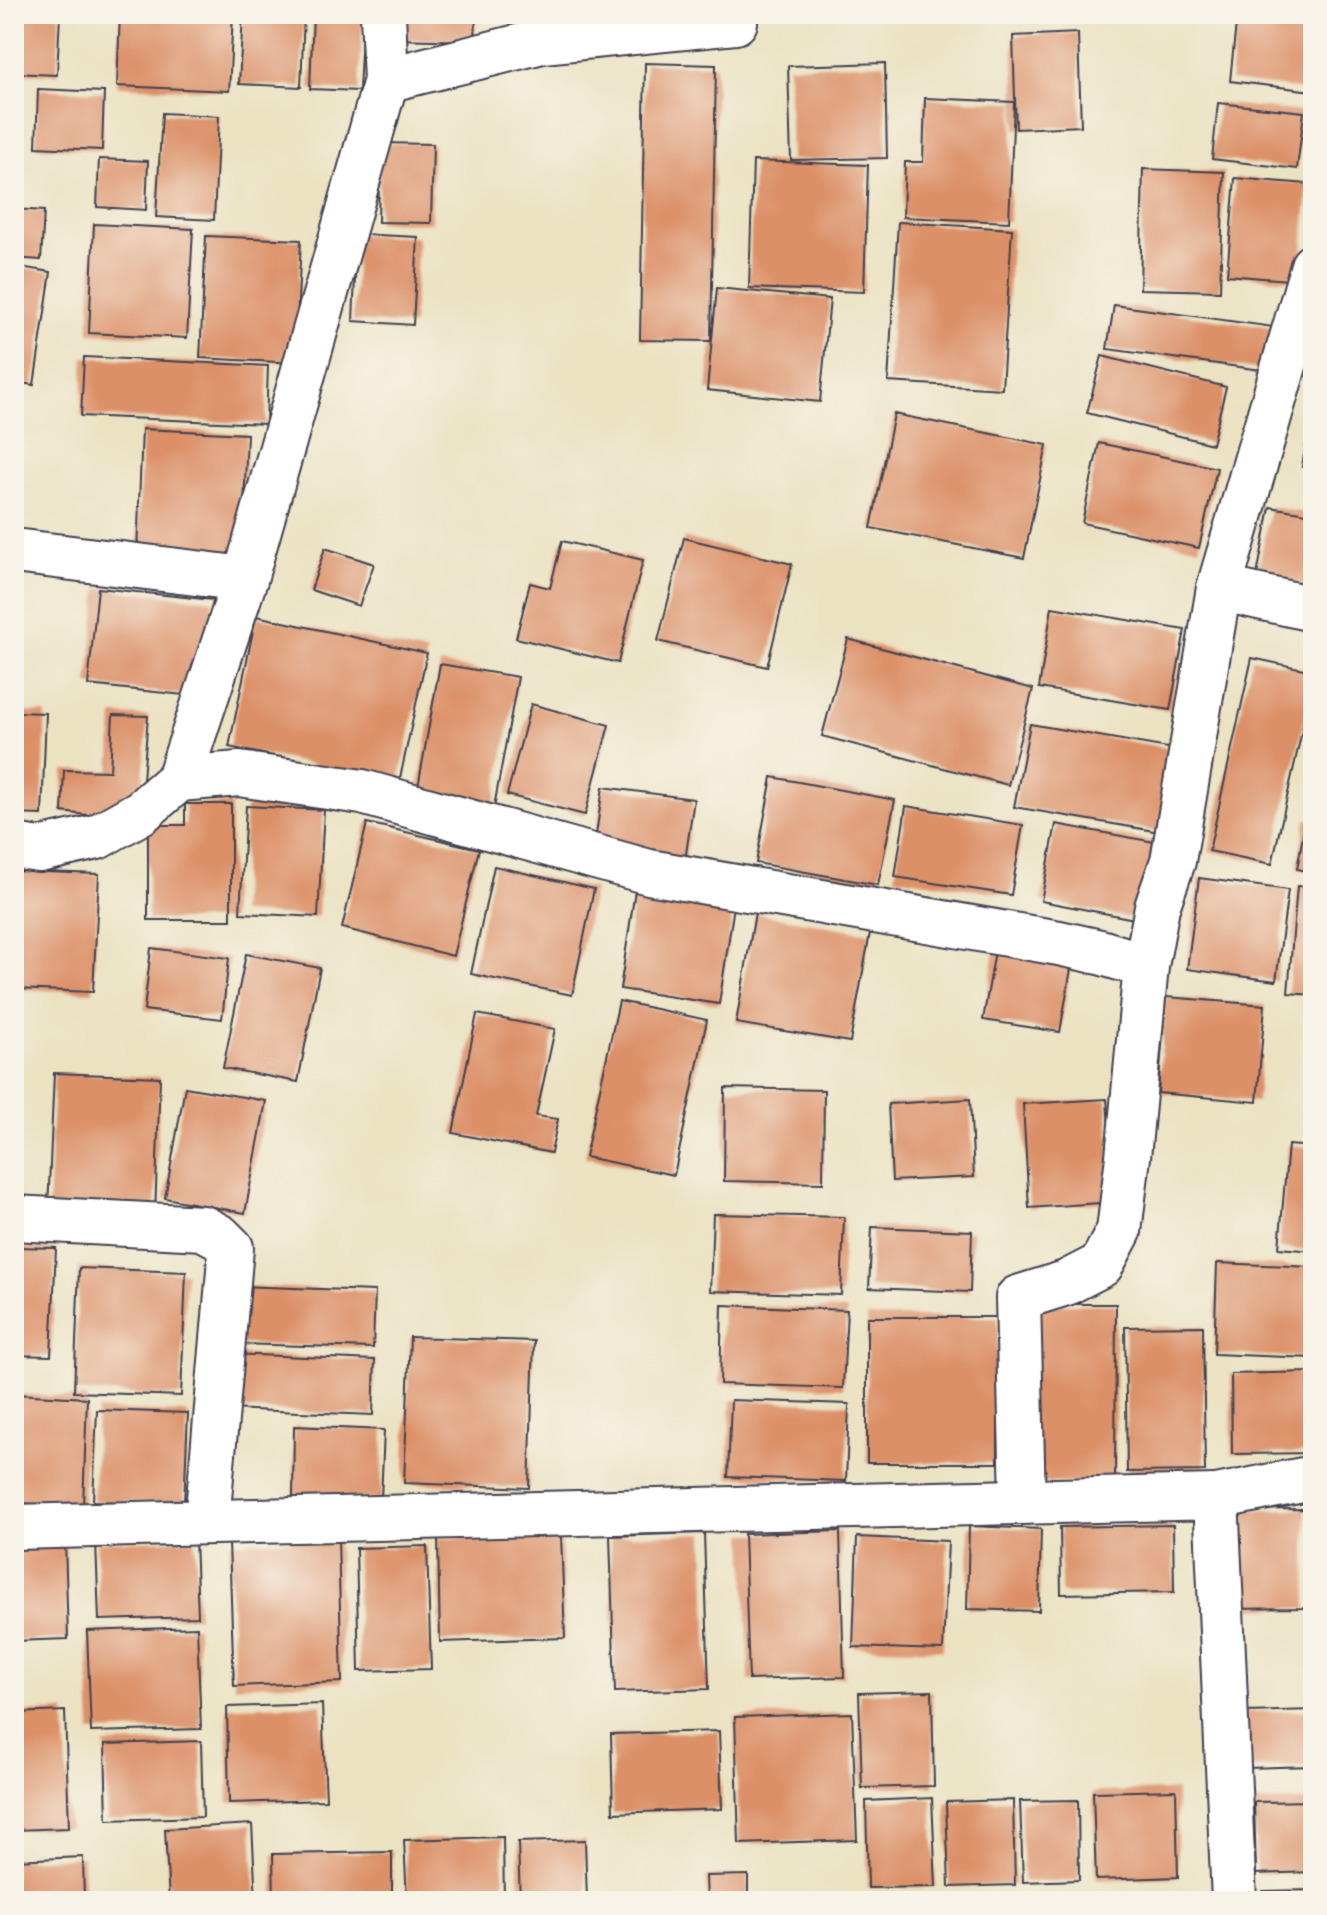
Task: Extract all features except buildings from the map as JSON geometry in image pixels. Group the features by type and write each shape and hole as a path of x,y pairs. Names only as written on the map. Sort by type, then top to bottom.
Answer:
{"street":[{"path":"14,846 39,850 97,837 141,812 179,779 245,579 386,80 383,14"},
{"path":"386,80 542,41 735,22"},
{"path":"1023,1502 1018,1298 1066,1283 1101,1265 1119,1231 1146,966 1157,907 1173,861 1219,588 1313,266"},
{"path":"14,551 245,579"},
{"path":"1219,588 1313,609"},
{"path":"179,779 239,774 362,792 649,872 1059,943 1146,966"},
{"path":"14,1218 203,1228 220,1237 231,1248 207,1522"},
{"path":"14,1527 1216,1497 1313,1478"},
{"path":"1216,1497 1234,1901"}]}
